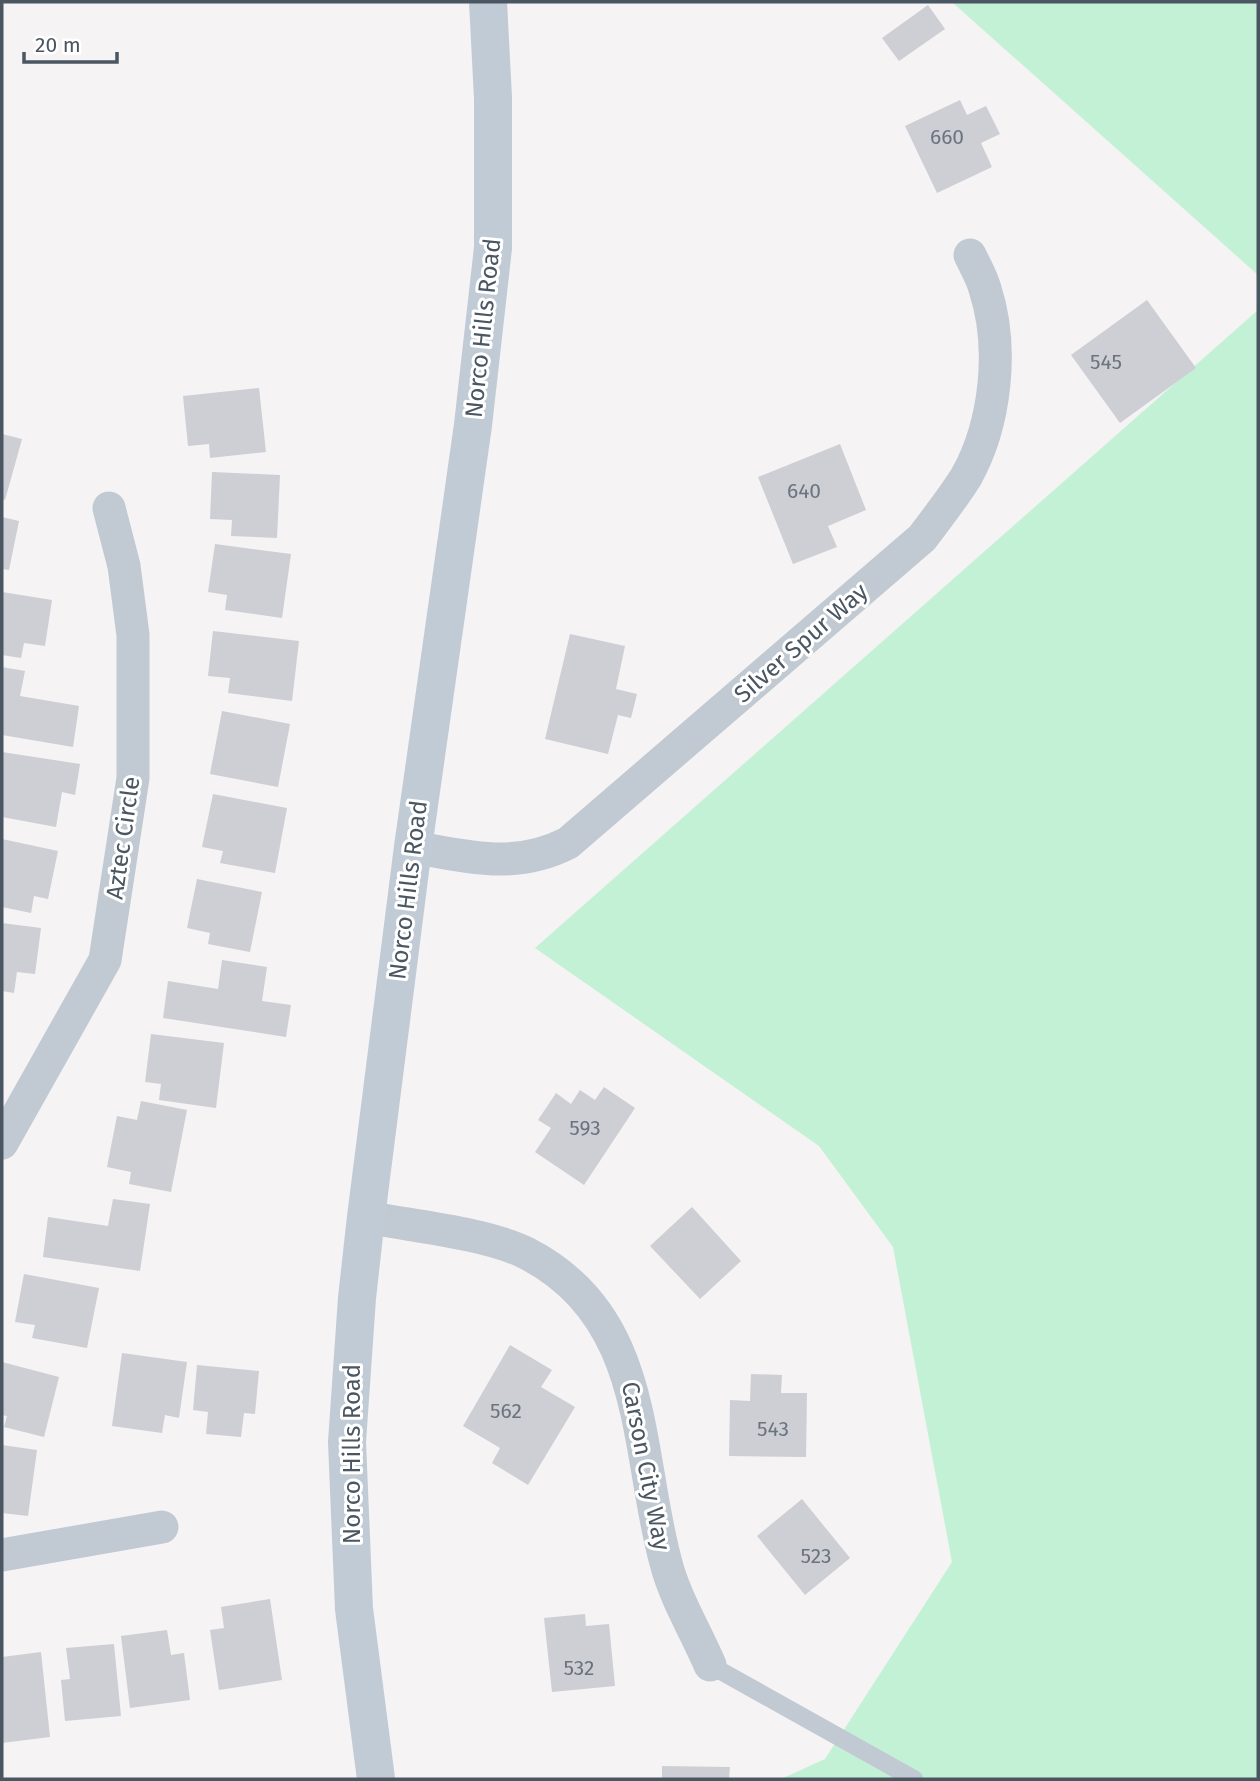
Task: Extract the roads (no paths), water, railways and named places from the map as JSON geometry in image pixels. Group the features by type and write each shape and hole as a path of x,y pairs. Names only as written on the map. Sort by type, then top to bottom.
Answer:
{"street":[{"name":"Norco Hills Road","path":"376,1779 354,1609 347,1442 357,1298 366,1217 413,847 473,425 493,248 493,98 488,2"},
{"name":"Silver Spur Way","path":"413,847 515,861 544,855 568,843 922,538 967,476 983,440 993,391 992,327 986,289 970,254"},
{"name":"Aztec Circle","path":"2,1143 104,960 133,778 133,635 124,566 109,508"},
{"name":"Carson City Way","path":"366,1217 483,1240 526,1253 570,1284 604,1321 627,1370 643,1434 666,1564 710,1665"},
{"path":"2,1555 162,1527"}],"lane":[{"path":"710,1665 914,1779"}]}
